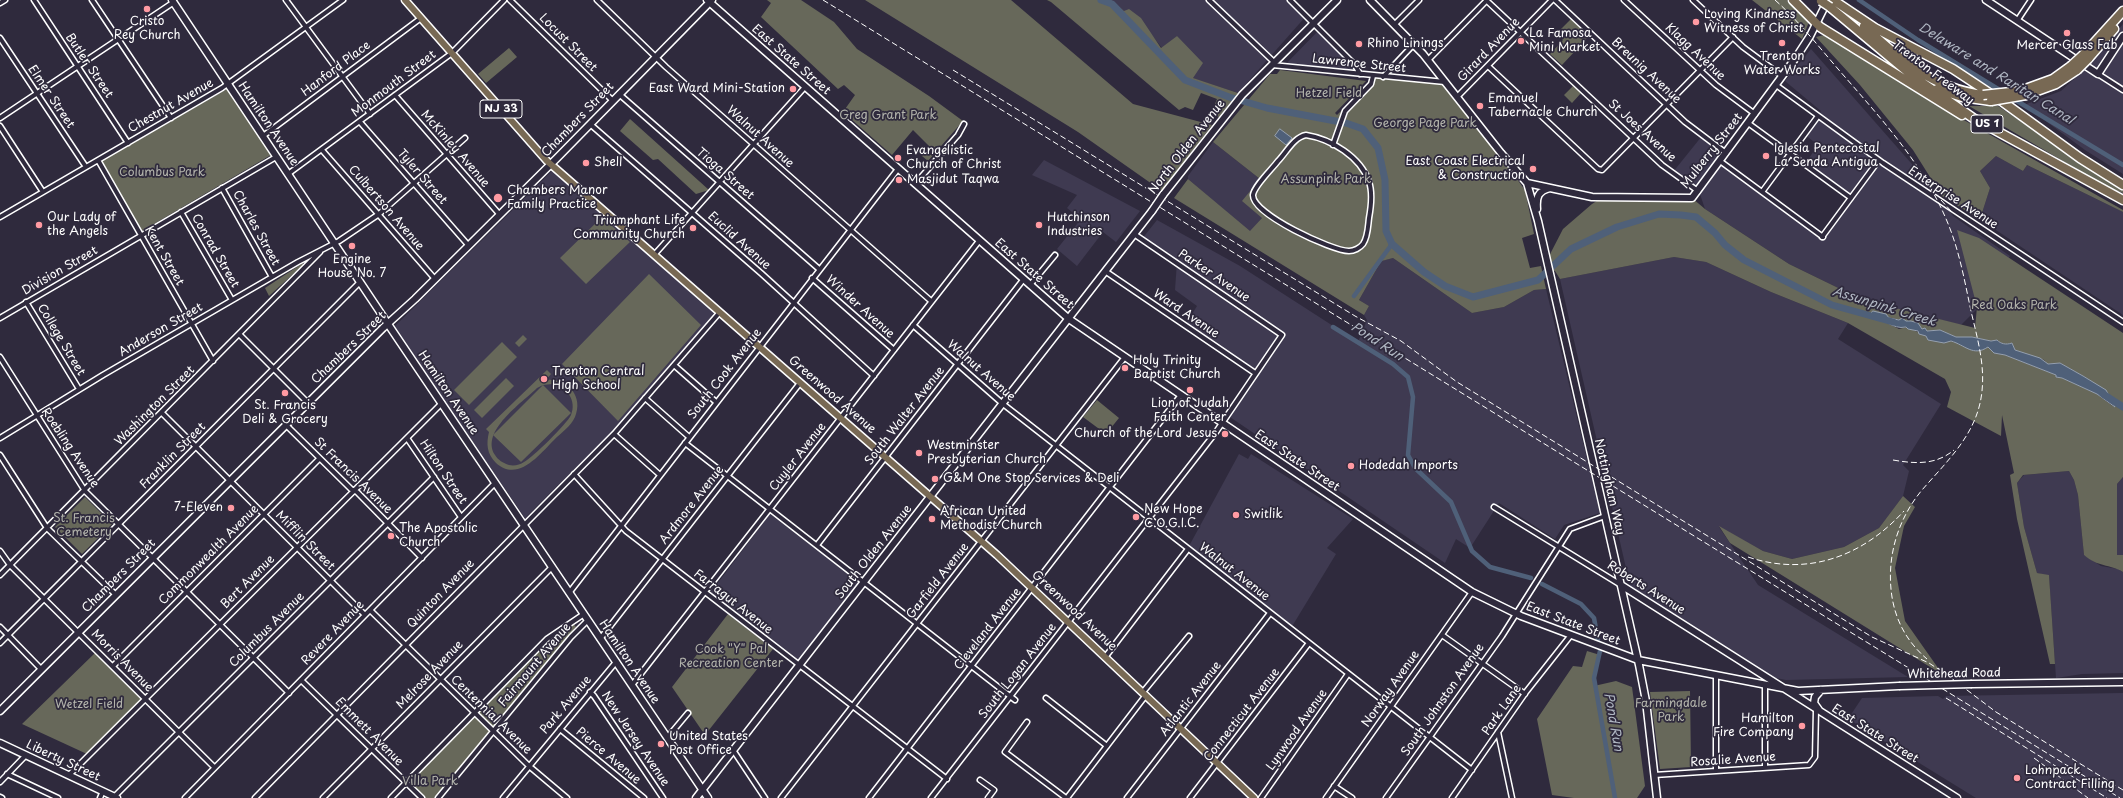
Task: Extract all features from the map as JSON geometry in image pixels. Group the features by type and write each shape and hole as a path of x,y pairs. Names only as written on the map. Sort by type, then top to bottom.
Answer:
{"highway":[{"path":"1793,0 1823,29 1950,109 1992,128"},
{"name":"Trenton Freeway","path":"1828,1 1851,13 1888,36 1953,69 2003,102 2080,158 2123,185"},
{"name":"Trenton Freeway","path":"1828,1 1900,66 1973,118 2123,200"},
{"path":"2086,57 2123,11"},
{"path":"1851,13 1894,53 1923,75 1956,90 1984,95 2023,93"},
{"path":"1926,84 1962,97 1991,101 2056,84 2086,57 2123,19"}],"main road":[{"name":"Greenwood Avenue","path":"405,0 551,165 982,541 1106,656 1254,798"}],"street":[{"path":"0,3 5,0"},
{"name":"Butler Street","path":"34,0 128,142"},
{"path":"92,0 170,118"},
{"path":"286,0 370,114"},
{"name":"Chestnut Avenue","path":"0,217 228,84 343,0"},
{"name":"Monmouth Street","path":"288,174 452,53 504,0"},
{"name":"Locust Street","path":"510,0 612,100"},
{"name":"Walnut Avenue","path":"597,0 655,57 931,301"},
{"path":"1290,0 1356,64 1360,74"},
{"name":"North Olden Avenue","path":"1069,319 1163,195 1242,95 1336,0"},
{"path":"1370,0 1395,24 1428,60 1501,153 1527,183"},
{"path":"1395,24 1419,0"},
{"path":"1428,60 1487,0"},
{"name":"St Joes Avenue","path":"1487,0 1662,165 1698,191"},
{"name":"Girard Avenue","path":"1457,97 1552,0"},
{"name":"Breunig Avenue","path":"1555,0 1685,122 1726,153"},
{"name":"Klagg Avenue","path":"1624,0 1716,86 1755,114"},
{"path":"1693,0 1733,37 1782,76"},
{"path":"1986,0 2123,90"},
{"path":"2017,21 2031,0"},
{"path":"0,118 173,1"},
{"name":"Hamilton Avenue","path":"173,1 388,324 708,798"},
{"name":"Chambers Street","path":"0,711 308,403 551,165 709,1"},
{"name":"East State Street","path":"709,1 914,184 1069,319 1472,592 1516,614 1638,660 1786,690 1957,798"},
{"path":"1212,1 1273,63"},
{"name":"Mulberry Street","path":"1527,183 1592,197 1689,198 1694,196 1804,46 1828,1"},
{"name":"Hanford Place","path":"263,136 421,18"},
{"path":"2098,74 2123,36"},
{"path":"1488,66 1598,169 1603,170 1733,37"},
{"name":"Elmer Street","path":"0,38 86,167"},
{"path":"1383,77 1414,44"},
{"name":"Lawrence Street","path":"1273,63 1373,76 1445,82"},
{"path":"1333,145 1340,128 1342,117 1349,106 1371,84 1373,76"},
{"name":"Enterprise Avenue","path":"1776,84 1879,160 2123,322"},
{"path":"654,255 753,143 805,87"},
{"name":"Tioga Street","path":"619,94 819,269"},
{"name":"McKinley Avenue","path":"395,96 500,215"},
{"path":"1762,192 1818,116"},
{"name":"Tyler Street","path":"360,122 469,246"},
{"path":"1748,123 1851,198"},
{"name":"Euclid Avenue","path":"590,124 692,212 874,376"},
{"path":"914,184 958,135 964,124"},
{"path":"0,126 43,192"},
{"path":"1309,136 1333,145 1358,161 1370,185 1370,208 1365,240 1360,247 1352,251 1322,243 1278,220 1262,210 1253,195 1261,181 1300,137 1309,136"},
{"name":"Anderson Street","path":"0,438 79,389 272,277 334,243 379,214 466,138"},
{"name":"Culbertson Avenue","path":"322,150 435,279"},
{"name":"Division Street","path":"0,318 276,157"},
{"name":"Kent Street","path":"98,160 213,361"},
{"path":"1720,161 1822,237 1879,160"},
{"name":"South Cook Avenue","path":"569,593 685,443 688,437 898,169"},
{"name":"Nottingham Way","path":"1527,183 1538,220 1546,261 1638,660 1646,701 1657,798"},
{"name":"Charles Street","path":"222,188 272,277"},
{"path":"1538,220 1537,196 1543,190 1552,188"},
{"name":"Conrad Street","path":"181,212 232,300"},
{"name":"Parker Avenue","path":"1134,234 1282,335"},
{"name":"Cuyler Avenue","path":"632,685 979,241"},
{"name":"Washington Street","path":"0,576 324,249"},
{"path":"1030,286 1055,254"},
{"name":"Ward Avenue","path":"1105,271 1255,374"},
{"name":"Winder Avenue","path":"812,278 894,350"},
{"name":"South Walter Avenue","path":"817,545 1023,280"},
{"name":"Franklin Street","path":"0,643 360,282"},
{"name":"College Street","path":"26,302 79,389"},
{"name":"Quinton Avenue","path":"255,798 614,434 720,312"},
{"name":"South Olden Avenue","path":"696,798 1069,319"},
{"name":"Walnut Avenue","path":"913,325 1003,404 1472,770"},
{"path":"240,335 308,403"},
{"name":"South Logan Avenue","path":"932,798 1222,423 1282,335"},
{"name":"Roebling Avenue","path":"0,356 85,491 289,693"},
{"name":"Garfield Avenue","path":"780,798 1125,357"},
{"path":"674,365 716,402"},
{"name":"Ardmore Avenue","path":"600,639 800,383"},
{"name":"Cleveland Avenue","path":"869,798 1181,395"},
{"path":"645,398 688,437"},
{"name":"Bert Avenue","path":"69,776 442,403"},
{"name":"Mifflin Street","path":"162,413 365,615"},
{"name":"St Francis Avenue","path":"286,425 319,459 388,523 422,558"},
{"path":"614,434 660,474"},
{"name":"Hilton Street","path":"407,438 461,518"},
{"path":"685,443 1015,700"},
{"path":"0,455 47,528 116,595"},
{"name":"Commonwealth Avenue","path":"113,666 319,459"},
{"name":"Farragut Avenue","path":"574,474 621,525 663,560 946,779"},
{"name":"Columbus Avenue","path":"116,797 434,477"},
{"name":"Revere Avenue","path":"185,798 495,483"},
{"name":"Roberts Avenue","path":"1494,507 1621,585 1786,690"},
{"name":"South Johnston Avenue","path":"1386,798 1516,614 1559,547 1574,527 1605,516"},
{"path":"1106,656 1188,549"},
{"name":"Morris Avenue","path":"0,550 10,566 79,632 214,767"},
{"name":"Melrose Avenue","path":"323,798 552,567"},
{"name":"Norway Avenue","path":"1326,798 1472,592"},
{"name":"Centennial Avenue","path":"370,610 529,766 567,798"},
{"name":"Atlantic Avenue","path":"1127,798 1270,613"},
{"path":"390,798 547,639 584,614"},
{"name":"Fairmount Avenue","path":"438,798 578,628 588,620"},
{"path":"0,628 41,669"},
{"path":"1442,635 1525,694"},
{"name":"Park Lane","path":"1452,798 1525,694 1570,635"},
{"path":"1027,722 1004,752 1066,798 1107,746 1189,636"},
{"name":"Connecticut Avenue","path":"1190,798 1309,644"},
{"name":"Park Avenue","path":"503,798 616,662"},
{"name":"Lynwood Avenue","path":"1261,798 1348,674"},
{"path":"1716,676 1716,771"},
{"name":"Emmett Avenue","path":"302,680 422,798"},
{"name":"Whitehead Road","path":"1786,690 1972,684 2123,682"},
{"path":"1765,686 1765,768"},
{"path":"1819,711 1814,703 1815,697 1821,690"},
{"name":"New Jersey Avenue","path":"590,692 662,798"},
{"path":"1046,698 1107,746"},
{"name":"Rosalie Avenue","path":"1654,775 1806,766 1812,763 1815,756 1819,711"},
{"path":"667,738 688,714"},
{"name":"Pierce Avenue","path":"560,729 644,798"},
{"path":"1498,732 1509,792 1512,798"},
{"name":"Liberty Street","path":"0,743 116,797"},
{"path":"733,750 765,798"},
{"path":"0,782 26,755"},
{"path":"7,774 58,798"},
{"path":"980,780 994,790 988,798"},
{"path":"1334,786 1352,798"},
{"path":"100,798 103,791"},
{"path":"1507,798 1509,792"}],"shaded area":[{"path":"1111,0 1292,0 1307,15 1238,93 1192,78 1177,36 1162,48 1151,34"},
{"path":"2123,24 2123,174 2085,150 2024,105 2061,91 2089,65"},
{"path":"1320,29 1367,75 1283,67"},
{"path":"1811,49 1939,195 1953,216 2010,256 1980,306 1961,325 1863,300 1789,264 1705,209 1699,191 1673,172 1702,136 1726,153 1722,159 1825,235 1851,198 1805,164 1818,145 1804,134 1821,111 1785,81"},
{"path":"1213,142 1260,179 1262,218 1250,232 1188,179 1188,176"},
{"path":"1996,156 2023,171 2027,165 2123,212 2123,315 1984,222 1982,213 1990,188 1980,171"},
{"path":"1044,160 1140,211 1116,242 1103,232 1077,266 1057,249 1081,219 1067,208 1077,195 1032,175"},
{"name":"Trenton Central High School","path":"552,171 717,314 612,432 525,518 394,327"},
{"path":"1157,220 1240,266 1358,342 1367,320 1364,315 1369,306 1359,300 1380,263 1377,262 1393,258 1472,313 1504,307 1534,290 1546,289 1600,513 1564,525 1555,539 1499,503 1470,548 1456,539 1445,563 1227,415 1256,372 1186,324 1197,306 1175,290 1177,262 1142,239"},
{"path":"1674,257 1706,262 1771,292 1848,323 1838,339 1941,404 1903,465 1909,471 1903,496 1879,528 1844,547 1792,559 1763,551 1719,527 1758,585 1908,677 1786,680 1766,676 1631,590 1560,279"},
{"path":"1239,454 1248,459 1251,454 1353,519 1327,548 1336,554 1291,628 1188,548"},
{"path":"2069,471 2074,480 2078,495 2084,555 2101,566 2118,569 2123,572 2123,673 2082,674 2056,678 2049,576 2037,573 2024,527 2017,483 2024,475"},
{"path":"2123,477 2123,555 2117,556 2117,484"},
{"path":"770,514 859,582 799,660 711,592"},
{"path":"2123,693 2123,798 1976,798 1848,719 1862,698 1938,696 1943,699 1946,696"}],"green space":[{"name":"Greg Grant Park","path":"767,0 801,0 834,22 857,49 929,96 963,121 928,161 922,156 929,146 913,130 892,155 843,112 855,95 844,85 838,89 761,17 771,3"},
{"path":"865,0 1011,0 1133,104 1212,125 1162,191 1078,132"},
{"path":"1047,0 1111,0 1124,11 1129,9 1141,18 1161,48 1177,36 1203,63 1193,78 1238,93 1219,117 1211,114 1217,99 1201,93 1193,110 1185,107 1179,110"},
{"path":"1752,0 1787,0 1809,22 1802,39"},
{"path":"1571,19 1589,36 1562,65 1550,54 1563,40 1557,33"},
{"path":"1824,35 1948,111 2123,210 2123,212 2027,165 2023,171 1996,156 1980,171 1990,188 1982,213 1984,222 1942,196 1913,150 1860,85 1816,37"},
{"path":"509,48 517,57 486,83 478,74"},
{"path":"1280,70 1366,81 1335,113 1337,115 1376,76 1443,79 1525,190 1534,234 1522,238 1530,268 1541,266 1546,289 1534,290 1504,307 1472,313 1393,258 1378,262 1380,263 1359,300 1369,306 1364,315 1174,198 1188,179 1250,231 1262,218 1242,201 1260,179 1213,142 1270,74 1277,74"},
{"path":"1573,86 1581,93 1572,103 1564,95"},
{"name":"Columbus Park","path":"227,89 271,155 142,231 102,161"},
{"path":"1969,106 1998,106 2123,190 2123,193 2109,188"},
{"path":"630,119 709,190 696,194 658,159 653,160 620,131"},
{"name":"Red Oaks Park","path":"1603,197 1692,198 1705,209 1789,264 1863,300 1975,328 1977,307 1957,230 1979,238 2123,333 2123,477 2117,484 2117,555 2123,555 2123,572 2118,569 2094,562 2084,555 2078,495 2074,480 2069,471 2023,475 2017,483 2024,527 2037,573 2049,575 2055,664 2050,664 2017,519 2010,475 2014,473 2002,415 2001,436 1947,407 1951,392 1945,379 1848,323 1771,292 1706,262 1674,257 1560,279 1555,271 1548,269 1547,260 1563,229 1592,204","holes":["1871,314 1906,321 1927,331 1940,330 1956,337 1972,337 1991,341 1997,340 2004,344 2012,343 2015,350 2044,360 2047,364 2060,363 2083,376 2094,383 2114,407 2097,394 2062,378 2056,377 2056,375 2005,355 1995,353 1988,347 1926,336 1907,327 1899,329 1887,323 1882,317"]},
{"path":"602,217 630,242 586,284 560,258"},
{"path":"303,263 303,265 269,296 265,288"},
{"path":"649,274 701,325 618,421 562,364"},
{"path":"523,335 527,339 519,347 515,343"},
{"path":"502,342 517,357 469,405 454,390"},
{"path":"547,370 551,374 546,380 554,380 567,385 572,390 577,402 575,417 566,429 535,459 520,468 512,470 504,468 493,460 488,449 489,432 486,429","holes":["543,385 557,385 566,391 572,400 573,410 568,419 541,448 522,463 517,465 509,465 499,460 495,455 492,446 493,437 498,427 513,409 537,388"]},
{"path":"506,378 514,386 482,418 474,410"},
{"path":"543,385 571,413 521,462 493,435"},
{"path":"1097,400 1119,418 1106,434 1083,417"},
{"path":"1903,496 1915,507 1904,526 1895,568 1905,621 1943,675 1730,543 1719,526 1763,551 1792,559 1844,547 1879,528"},
{"name":"St. Francis Cemetery","path":"85,497 112,524 82,554 55,527"},
{"name":"Cook \"Y\" Pal Recreation Center","path":"728,614 773,649 705,735 672,687"},
{"name":"Villa Park","path":"573,623 576,627 436,798 424,798 408,783 550,638"},
{"path":"1587,651 1600,655 1594,686 1616,681 1632,687 1645,786 1637,798 1574,798 1552,795 1537,719 1573,666 1582,667"},
{"name":"Wetzel Field","path":"95,653 142,699 87,754 22,724"},
{"name":"Farmingdale Park","path":"1690,691 1691,767 1660,769 1650,692"}],"water":[{"path":"1280,129 1292,138 1286,145 1275,136"},
{"path":"1873,311 1886,314 1889,318 1899,320 1902,318 1906,321 1918,323 1922,329 1925,328 1927,331 1940,330 1956,337 1972,337 1991,341 1997,340 2004,344 2012,343 2015,350 2040,358 2048,364 2060,363 2106,390 2115,407 2097,394 2062,378 2056,377 2056,375 2005,355 1994,353 1988,347 1983,350 1973,351 1951,341 1944,343 1928,340 1926,336 1919,334 1918,331 1908,329 1906,327 1896,327 1888,323 1871,314"}],"waterway":[{"name":"Assunpink Creek","path":"1101,0 1112,4 1185,80 1229,97 1267,108 1346,123 1363,129 1378,148 1385,180 1386,231 1392,244 1424,272 1445,286 1473,297 1538,280 1571,249 1617,227 1659,214 1681,215 1696,217 1715,233 1725,245 1744,260 1832,305 1893,322"},
{"name":"Delaware and Raritan Canal","path":"1859,0 1918,40 2003,92"},
{"name":"Delaware and Raritan Canal","path":"2012,98 2123,165"},
{"name":"Pond Run","path":"1354,296 1392,244"},
{"name":"Pond Run","path":"1333,327 1393,364 1408,377 1413,397 1408,455 1415,468 1451,502 1472,551 1490,567 1531,578"},
{"name":"Assunpink Creek","path":"2103,394 2123,407"},
{"name":"Pond Run","path":"1542,584 1581,604 1594,618 1598,640"},
{"name":"Pond Run","path":"1600,651 1594,678 1615,798"}],"railway":[{"path":"823,0 2120,798"},
{"path":"1775,0 1803,28 1875,112 1917,165 1940,205 1949,226 1962,268 1981,361 1983,381 1979,406 1975,420 1960,445 1913,502 1900,527 1892,554 1891,583 1896,615 1909,639 1927,659"},
{"path":"953,70 1355,316 1401,341 1457,382 1872,637 1929,663 1941,671"},
{"path":"1941,200 1951,211"},
{"path":"1893,460 1918,463 1933,461 1954,450"},
{"path":"1748,557 1770,563 1792,565 1813,563 1833,558 1852,551 1871,540 1888,527 1904,511"},
{"path":"1938,668 1996,712 2123,790"},
{"path":"1946,698 2107,798"},
{"path":"2034,758 2088,798"}],"place":[{"name":"Cristo Rey Church","path":"147,9"},
{"name":"Loving Kindness Witness of Christ","path":"1696,22"},
{"name":"Mercer Glass Fab","path":"2067,33"},
{"name":"La Famosa Mini Market","path":"1521,41"},
{"name":"Trenton Water Works","path":"1782,43"},
{"name":"Rhino Linings","path":"1359,44"},
{"name":"East Ward Mini-Station","path":"793,89"},
{"name":"Emanuel Tabernacle Church","path":"1480,106"},
{"name":"Iglesia Pentecostal La Senda Antigua","path":"1766,156"},
{"name":"Evangelistic Church of Christ","path":"898,158"},
{"name":"Shell","path":"586,163"},
{"name":"East Coast Electrical & Construction","path":"1533,169"},
{"name":"Masjidut Taqwa","path":"899,180"},
{"name":"Chambers Manor Family Practice","path":"498,198"},
{"name":"Our Lady of the Angels","path":"39,225"},
{"name":"Hutchinson Industries","path":"1039,225"},
{"name":"Triumphant Life Community Church","path":"693,228"},
{"name":"Engine House No. 7","path":"352,246"},
{"name":"Holy Trinity Baptist Church","path":"1125,368"},
{"name":"Trenton Central High School","path":"544,379"},
{"name":"Lion of Judah Faith Center","path":"1190,390"},
{"name":"St. Francis Deli & Grocery","path":"285,393"},
{"name":"Church of the Lord Jesus","path":"1225,434"},
{"name":"Westminster Presbyterian Church","path":"919,453"},
{"name":"Hodedah Imports","path":"1351,466"},
{"name":"G&M One Stop Services & Deli","path":"935,479"},
{"name":"7-Eleven","path":"231,508"},
{"name":"Switlik","path":"1236,515"},
{"name":"New Hope C.O.G.I.C.","path":"1136,517"},
{"name":"African United Methodist Church","path":"932,519"},
{"name":"The Apostolic Church","path":"391,536"},
{"name":"Hamilton Fire Company","path":"1802,726"},
{"name":"United States Post Office","path":"661,744"},
{"name":"Lohnpack Contract Filling","path":"2017,778"}],"park label":[{"name":"Hetzel Field","path":"1329,94"},
{"name":"George Page Park","path":"1425,124"},
{"name":"Assunpink Park","path":"1326,180"}]}
